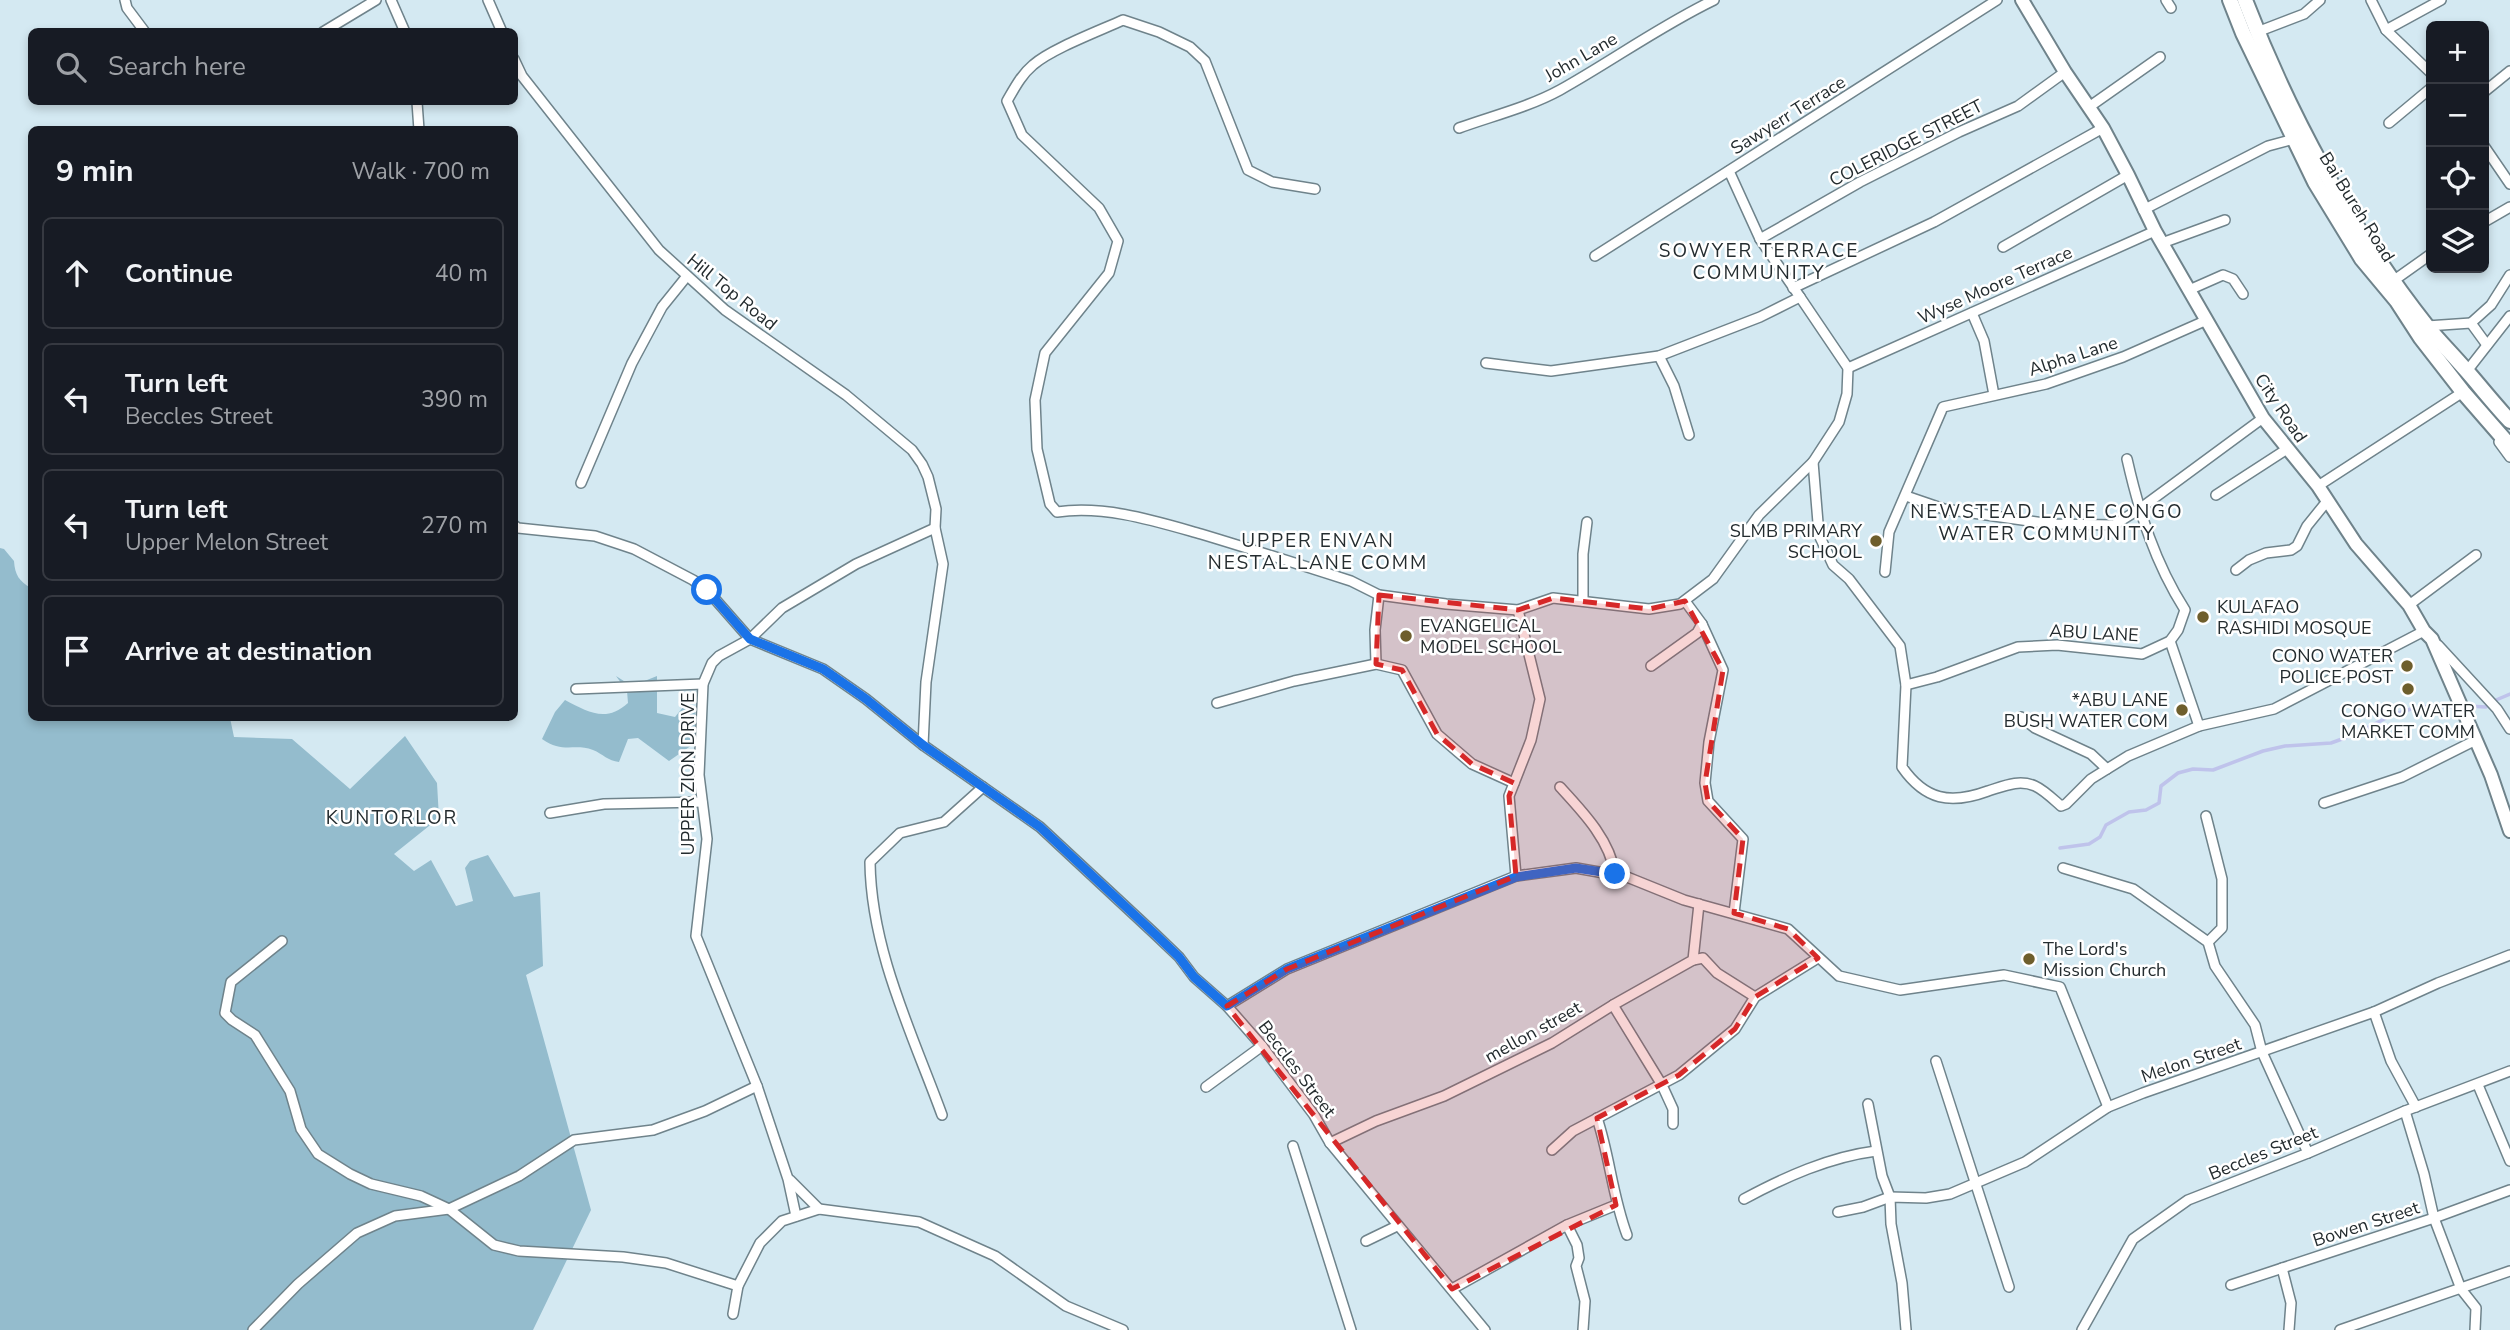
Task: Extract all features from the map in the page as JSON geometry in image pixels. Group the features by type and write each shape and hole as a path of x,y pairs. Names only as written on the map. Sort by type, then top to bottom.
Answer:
{"highway":[{"name":"Bai Bureh Road","path":"2230,0 2315,182 2362,259 2397,301 2460,395 2510,446"},
{"name":"Bai Bureh Road","path":"2245,0 2293,111 2321,164 2393,281 2427,326 2510,420"}],"main road":[{"name":"City Road","path":"2022,0 2065,72 2103,128 2129,174 2143,210 2263,418 2318,486 2356,544 2409,605 2428,635 2476,740 2510,831"}],"street":[{"path":"125,0 127,8 142,28"},
{"path":"330,28 376,0"},
{"path":"391,0 403,28"},
{"path":"488,0 500,28"},
{"name":"John Lane","path":"1458,128 1558,91 1685,14 1714,0"},
{"name":"Sawyerr Terrace","path":"1595,256 1997,0"},
{"path":"2257,32 2304,14 2320,0"},
{"path":"2371,0 2386,30 2426,67"},
{"path":"2386,30 2441,0"},
{"path":"1315,189 1272,182 1248,170 1205,61 1190,47 1159,32 1123,20 1034,64 1021,78 1006,101 1022,135 1099,208 1118,241 1109,273 1045,353 1035,400 1037,449 1050,504 1057,512 1075,510 1122,514 1173,526 1351,581 1378,595 1518,610 1553,598 1649,609 1680,604 1713,579 1759,515 1813,462 1839,422 1847,394 1848,368 1760,239 1728,171"},
{"path":"2089,107 2160,57"},
{"name":"Hill Top Road","path":"518,68 659,250 725,310 846,396 912,450 928,477 936,509 935,528 943,564 926,682 923,745"},
{"path":"2489,88 2510,71"},
{"name":"COLERIDGE STREET","path":"1760,239 1860,182 1959,132 2018,106 2065,72"},
{"path":"2389,124 2426,92"},
{"path":"417,105 419,126"},
{"path":"1793,288 1934,222 2103,128"},
{"path":"2143,210 2268,146 2294,139"},
{"path":"2485,147 2510,184"},
{"path":"2003,247 2129,174"},
{"path":"2489,219 2510,207"},
{"name":"Wyse Moore Terrace","path":"1848,368 1972,313 2158,237 2225,219"},
{"path":"2393,281 2426,258"},
{"path":"2189,290 2223,275 2232,279 2243,294"},
{"path":"2427,326 2470,323 2491,305 2510,275"},
{"path":"581,483 632,363 662,307 687,276"},
{"path":"1486,363 1551,371 1659,356 1760,317 1800,297"},
{"path":"1972,313 1984,341 1994,395"},
{"path":"2467,371 2510,316"},
{"name":"Alpha Lane","path":"1906,496 1943,407 2046,384 2098,366 2207,320"},
{"path":"2470,323 2487,345"},
{"path":"1659,356 1674,386 1689,435"},
{"path":"2318,486 2460,395 2487,425 2510,457"},
{"path":"1885,572 1889,532 1906,496 1944,509 2051,524 2114,525 2263,418"},
{"path":"2216,495 2287,449"},
{"path":"2127,459 2138,510 2168,584 2185,610 2178,630 2170,641 2199,726"},
{"path":"1813,462 1819,535 1833,565 1849,579 1900,646 1906,685 1902,767 1922,790 1940,798 1979,794 2013,782 2036,786 2062,806 2091,779 2128,756 2199,726 2274,709 2428,635 2497,709 2510,729"},
{"path":"2236,570 2249,560 2266,553 2291,550 2297,546 2307,526 2328,500"},
{"path":"1583,601 1583,554 1587,522"},
{"path":"518,528 595,536 634,549 707,590 750,639"},
{"name":"UPPER ZION DRIVE","path":"796,1216 788,1179 757,1086 696,936 707,839 699,775 703,684 712,663 719,656 750,639 757,629 782,608 835,576 935,528"},
{"path":"2409,605 2476,555"},
{"path":"1376,664 1378,595"},
{"path":"1685,601 1702,624 1723,670 1709,742 1705,783 1708,801 1743,839 1734,913"},
{"path":"1516,877 1509,796 1531,740 1540,699 1518,610"},
{"path":"1651,666 1697,633 1702,624"},
{"name":"Beccles Street","path":"750,639 823,669 866,699 923,745 1040,827 1155,934 1179,957 1194,977 1227,1006 1262,1046 1314,1115 1330,1143 1485,1330"},
{"name":"ABU LANE","path":"1906,685 2018,647 2057,645 2142,654 2170,641"},
{"path":"1217,703 1294,681 1376,664 1402,670 1437,734 1472,764 1514,783"},
{"path":"576,689 703,684"},
{"path":"2021,717 2035,728 2091,754 2107,769"},
{"path":"2324,803 2402,777 2476,740"},
{"path":"942,1115 881,948 870,882 870,862 900,833 944,822 983,787"},
{"path":"1560,787 1582,810 1598,833 1612,860 1615,874"},
{"path":"550,813 604,804 702,803"},
{"path":"2206,816 2222,879 2222,928 2208,942"},
{"path":"1227,1006 1287,969 1516,877 1576,868 1627,877 1684,900 1788,929 1839,976 1900,990 2004,975 2060,986 2108,1107"},
{"path":"2063,868 2133,889 2208,942 2215,966 2255,1025 2262,1052 2308,1153"},
{"path":"1699,904 1693,960 1703,958 1717,973 1755,997"},
{"path":"282,941 231,982 225,1013 255,1035 290,1091 301,1129 318,1154 371,1184 421,1196 449,1209 494,1245 519,1251 623,1257 666,1264 738,1286"},
{"name":"Melon Street","path":"1890,1197 1926,1198 1950,1194 2025,1162 2108,1107 2374,1012 2438,982 2510,955"},
{"path":"1552,1150 1573,1131 1679,1075 1735,1029 1755,997 1818,958"},
{"name":"mellon street","path":"1330,1143 1376,1121 1444,1096 1552,1043 1693,960"},
{"path":"1613,1005 1662,1085 1673,1109 1673,1124"},
{"path":"2374,1012 2391,1061 2416,1107"},
{"path":"1206,1087 1262,1046"},
{"path":"1936,1061 2009,1287"},
{"name":"Beccles Street","path":"2082,1330 2133,1239 2188,1200 2510,1071"},
{"path":"2478,1084 2510,1161"},
{"path":"253,1330 298,1284 358,1233 395,1216 449,1209 519,1176 574,1140 653,1130 705,1111 757,1086"},
{"path":"1868,1104 1876,1151 1890,1197 1891,1224 1902,1283 1906,1330"},
{"path":"2405,1111 2434,1218 2461,1289 2476,1308 2475,1330"},
{"path":"1597,1118 1607,1147 1616,1205 1627,1235"},
{"path":"1293,1146 1351,1330"},
{"path":"1744,1199 1790,1175 1876,1151"},
{"path":"788,1179 819,1209"},
{"name":"Bowen Street","path":"2231,1285 2510,1190"},
{"path":"1838,1212 1863,1208 1890,1197"},
{"path":"1452,1289 1567,1225 1616,1205"},
{"path":"733,1314 738,1286 760,1243 782,1221 819,1209 919,1222 995,1256 1066,1306 1124,1330"},
{"path":"1567,1225 1577,1245 1579,1258 1576,1266 1585,1301 1583,1330"},
{"path":"1366,1241 1397,1226"},
{"path":"2282,1268 2291,1303 2289,1330"},
{"path":"2340,1330 2510,1271"}],"highlighted area":[{"path":"1379,595 1518,610 1553,598 1649,609 1685,601 1723,670 1705,783 1708,801 1743,839 1734,913 1788,929 1818,958 1755,997 1735,1029 1679,1075 1597,1118 1616,1205 1452,1289 1227,1006 1287,969 1516,876 1509,796 1514,783 1472,764 1437,734 1402,670 1376,664"}],"shaded area":[{"path":"0,548 14,561 17,574 28,586 28,721 231,721 234,737 292,739 350,789 405,736 437,783 439,818 394,854 414,871 431,860 456,906 473,901 465,868 470,861 488,855 514,897 540,892 543,966 526,975 591,1210 533,1330 0,1330"},
{"path":"616,676 627,683 642,682 657,676 657,713 675,717 688,701 695,711 695,743 669,761 638,738 628,739 619,762 593,750 556,746 542,739 555,712 565,700 597,714 612,713 628,703 627,691"}],"waterway":[{"path":"2496,700 2510,694"},
{"path":"2467,706 2486,707"},
{"path":"2060,848 2089,844 2100,837 2106,825 2129,812 2146,810 2159,803 2161,786 2178,773 2193,769 2213,770 2263,751 2285,746 2331,743 2411,709 2451,707"}],"place":[{"name":"SLMB PRIMARY SCHOOL","path":"1876,541"},
{"name":"KULAFAO RASHIDI MOSQUE","path":"2203,617"},
{"name":"EVANGELICAL MODEL SCHOOL","path":"1406,636"},
{"name":"CONO WATER POLICE POST","path":"2407,666"},
{"name":"CONGO WATER MARKET COMM","path":"2408,689"},
{"name":"*ABU LANE BUSH WATER COM","path":"2182,710"},
{"name":"The Lord's Mission Church","path":"2029,959"}],"district":[{"name":"SOWYER TERRACE COMMUNITY","path":"1759,261"},
{"name":"NEWSTEAD LANE CONGO WATER COMMUNITY","path":"2047,522"},
{"name":"UPPER ENVAN NESTAL LANE COMM","path":"1318,551"},
{"name":"KUNTORLOR","path":"392,817"}],"route":[{"path":"707,590 750,639 823,669 866,699 923,745 1040,827 1155,934 1179,957 1194,977 1227,1006 1287,969 1516,877 1576,868 1615,874"}]}
